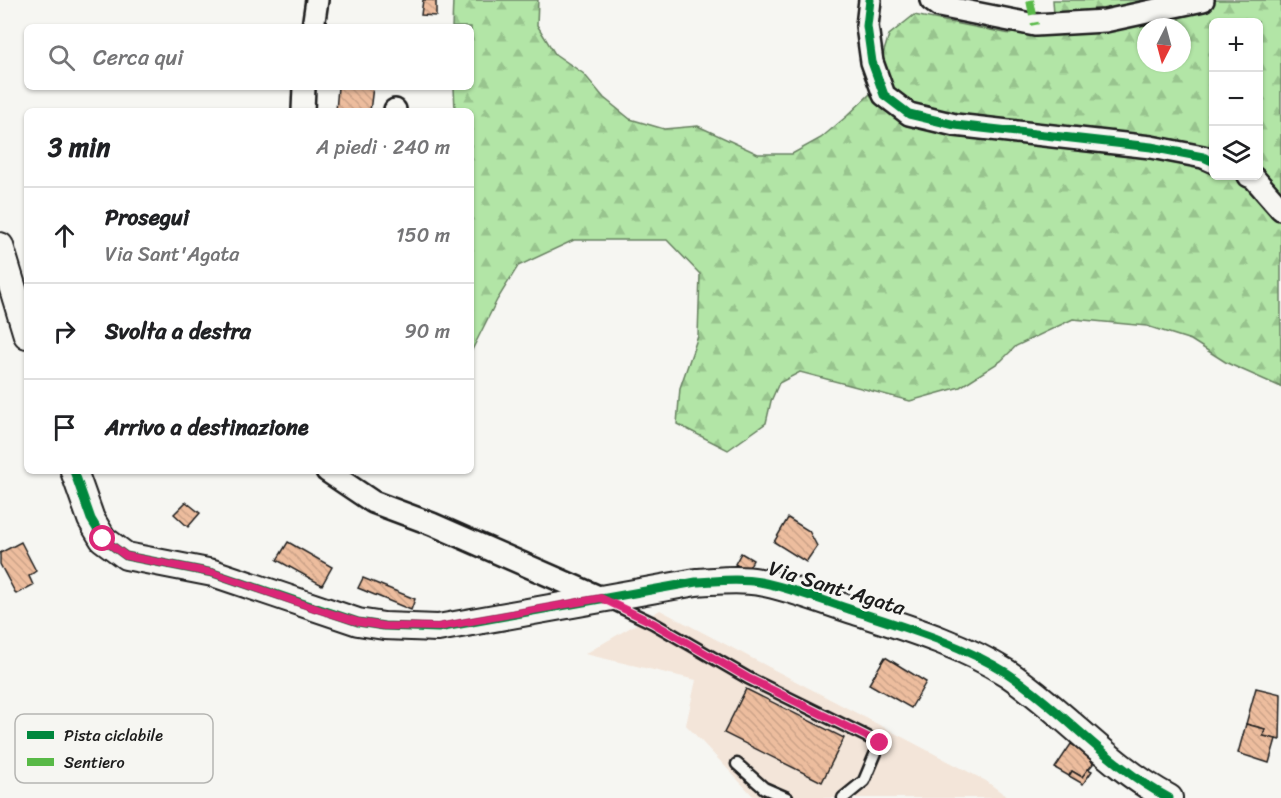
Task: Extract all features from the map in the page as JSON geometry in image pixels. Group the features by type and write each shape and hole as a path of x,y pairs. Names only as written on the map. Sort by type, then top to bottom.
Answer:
{"street":[{"path":"313,24 317,0"},
{"path":"870,0 867,26 872,63 884,94 909,114 955,125 1151,147 1209,160"},
{"path":"931,0 939,6 1035,25 1105,21 1203,0"},
{"path":"303,108 304,90"},
{"path":"1256,180 1281,209"},
{"path":"0,246 24,325"},
{"name":"Via Sant'Agata","path":"75,474 91,519 103,539 126,556 213,573 358,622 384,626 438,627 696,582 726,580 758,582 895,624 975,656 1007,674 1058,713 1119,766 1148,787 1169,798"},
{"path":"331,474 373,502 432,524 601,598"}],"lane":[{"path":"601,598 653,623 748,678 880,743 864,781 843,798"},
{"path":"737,764 764,788 787,798"}],"shaded area":[{"path":"660,610 986,781 1009,798 755,798 686,725 696,680 585,654"}],"green space":[{"path":"453,0 538,0 537,25 555,54 584,74 604,98 630,119 664,129 698,126 758,154 792,154 821,138 871,93 889,35 914,15 1010,34 1054,15 1053,0 1281,0 1281,387 1227,363 1191,340 1147,326 1073,319 1016,346 1001,361 960,387 910,401 800,372 779,383 771,401 766,423 728,450 677,424 680,388 698,336 700,274 667,240 574,240 518,266 497,300 474,346 474,108 455,108 454,90 474,90 474,24 452,24"}],"building":[{"path":"423,0 436,0 436,16 421,15"},
{"path":"338,90 373,90 370,108 336,108"},
{"path":"186,502 200,513 188,527 174,514"},
{"path":"788,518 809,531 817,546 806,562 774,542"},
{"path":"21,542 36,571 29,576 33,585 16,594 0,564 0,553"},
{"path":"288,542 332,567 322,585 277,560"},
{"path":"741,553 753,560 747,571 735,564"},
{"path":"363,578 415,599 411,610 358,588"},
{"path":"885,657 926,682 911,708 869,684"},
{"path":"1256,688 1281,694 1280,740 1263,736 1265,729 1246,724"},
{"path":"746,689 844,738 822,782 724,733"},
{"path":"1246,724 1265,729 1263,736 1276,739 1269,763 1238,753"},
{"path":"1071,744 1087,753 1093,764 1082,777 1072,771 1069,776 1055,768"},
{"path":"1088,769 1092,771 1083,784 1069,776 1072,771 1082,777"}],"marked path":[{"path":"1030,0 1035,25"}],"cycle path":[{"path":"870,0 867,26 872,62 884,95 909,114 955,125 1151,147 1209,160"},
{"path":"75,474 91,519 103,539 126,556 213,573 358,622 384,626 438,628 696,582 752,581 796,591 933,637 971,653 1028,688 1126,770 1169,798"}],"route":[{"path":"103,539 126,556 213,573 358,622 384,626 438,627 601,598 653,623 748,678 880,743"}]}
